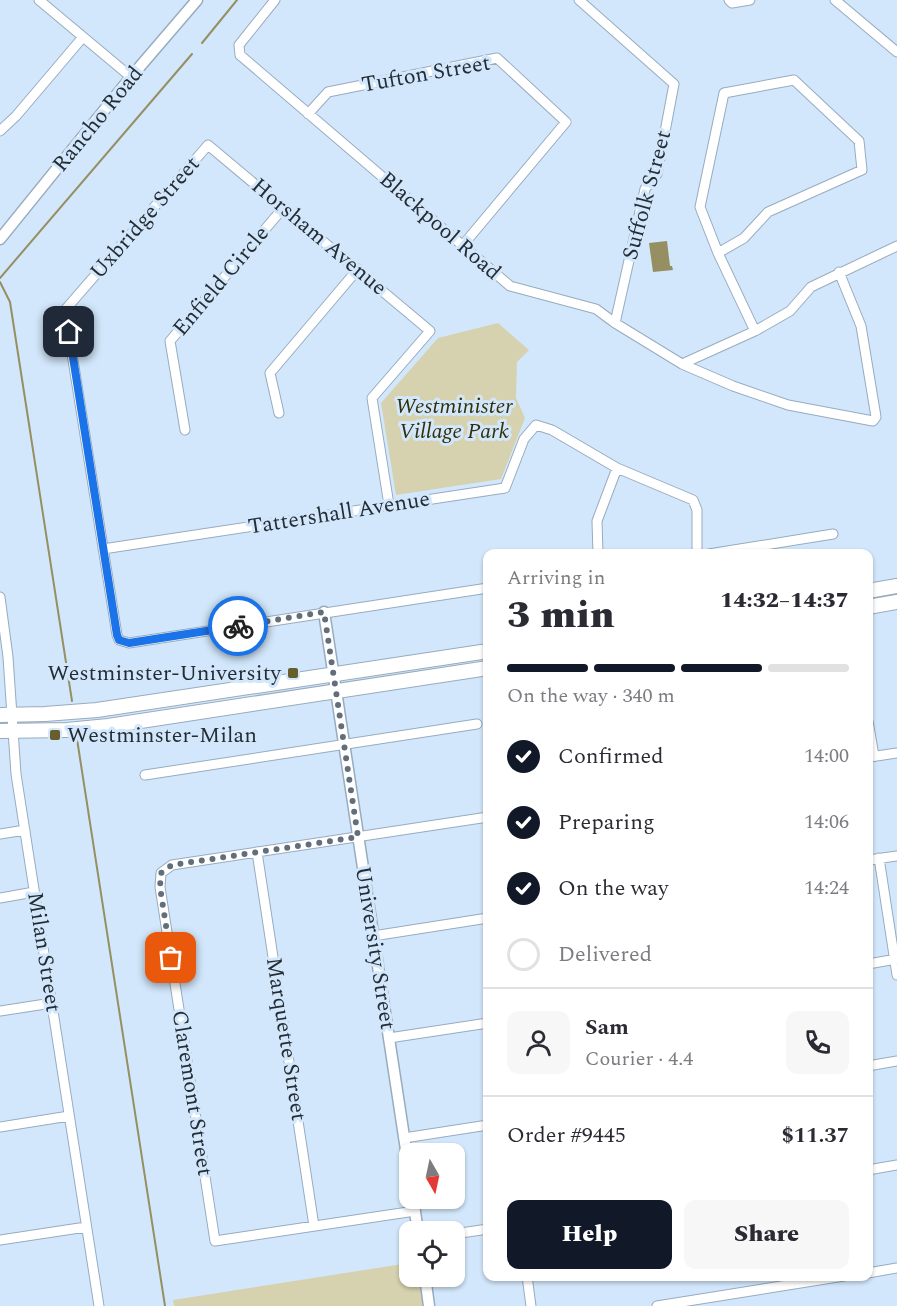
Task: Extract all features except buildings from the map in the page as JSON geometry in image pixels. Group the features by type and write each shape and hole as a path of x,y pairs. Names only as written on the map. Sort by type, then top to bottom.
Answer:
{"main road":[{"path":"873,590 897,586"},
{"path":"873,606 897,602"},
{"path":"6,715 97,710 483,652"},
{"path":"7,731 67,730 108,726 483,669"}],"street":[{"path":"39,0 131,77"},
{"name":"Rancho Road","path":"0,239 131,77 197,0"},
{"name":"Blackpool Road","path":"275,0 239,45 240,55 510,286 596,309 682,364 733,386 788,405 875,420 861,326 839,272"},
{"name":"Suffolk Street","path":"579,0 674,84 657,174 645,189 615,323"},
{"path":"729,0 732,3 750,0"},
{"path":"835,0 897,52"},
{"path":"0,131 16,116 83,37"},
{"name":"Tufton Street","path":"308,114 328,92 497,58 566,122 463,245"},
{"path":"718,253 744,238 768,212 862,170 859,141 794,80 724,93 700,207 718,253 755,331"},
{"name":"Horsham Avenue","path":"208,145 430,331 372,398 389,505"},
{"name":"Uxbridge Street","path":"208,145 65,310 117,635 119,640 129,643 324,612"},
{"name":"Enfield Circle","path":"185,430 170,340 284,207"},
{"path":"682,364 755,331 790,311 811,287 897,246"},
{"path":"279,412 270,373 358,269"},
{"name":"Tattershall Avenue","path":"103,549 506,487 524,439 536,425 552,430 617,468"},
{"path":"598,549 597,521 617,468 693,500 697,510 697,549"},
{"path":"740,549 833,534"},
{"path":"324,612 483,589"},
{"name":"Milan Street","path":"0,597 8,657 7,731 25,830 99,1306"},
{"name":"University Street","path":"324,612 405,1143"},
{"path":"145,775 477,724"},
{"path":"873,757 897,753"},
{"path":"257,852 483,818"},
{"path":"0,834 25,830"},
{"name":"Claremont Street","path":"257,852 172,865 161,873 160,887 215,1241 314,1226"},
{"name":"Marquette Street","path":"257,852 314,1226"},
{"path":"873,859 897,856"},
{"path":"879,858 897,975"},
{"path":"0,898 34,892"},
{"path":"373,936 483,919"},
{"path":"873,962 896,959"},
{"path":"0,1011 52,1003"},
{"path":"389,1038 483,1024"},
{"path":"873,1065 897,1061"},
{"path":"0,1127 69,1116"},
{"path":"404,1138 483,1126"},
{"path":"873,1169 897,1165"},
{"path":"314,1226 415,1211 416,1221"},
{"path":"0,1240 86,1227"},
{"path":"465,1232 483,1230"},
{"path":"873,1272 897,1268"},
{"path":"527,1281 531,1306"},
{"path":"657,1306 813,1281"},
{"path":"426,1287 429,1306"}],"green space":[{"name":"Westminister Village Park","path":"498,323 529,350 517,362 516,398 525,418 501,479 396,495 381,403 438,338"},
{"path":"399,1265 399,1287 421,1287 424,1306 174,1306 173,1300"}],"shaded area":[{"path":"667,241 670,266 673,270 653,272 649,243"}],"waterway":[{"path":"202,43 237,0"},
{"path":"0,278 192,54"},
{"path":"0,282 10,302 72,701"},
{"path":"77,739 165,1306"}],"way so far":[{"path":"171,958 160,887 161,873 172,865 358,837 324,612 238,626"}],"place":[{"name":"Westminster-University","path":"293,673"},
{"name":"Westminster-Milan","path":"55,735"}],"route":[{"path":"69,332 119,640 129,643 238,626"}]}
